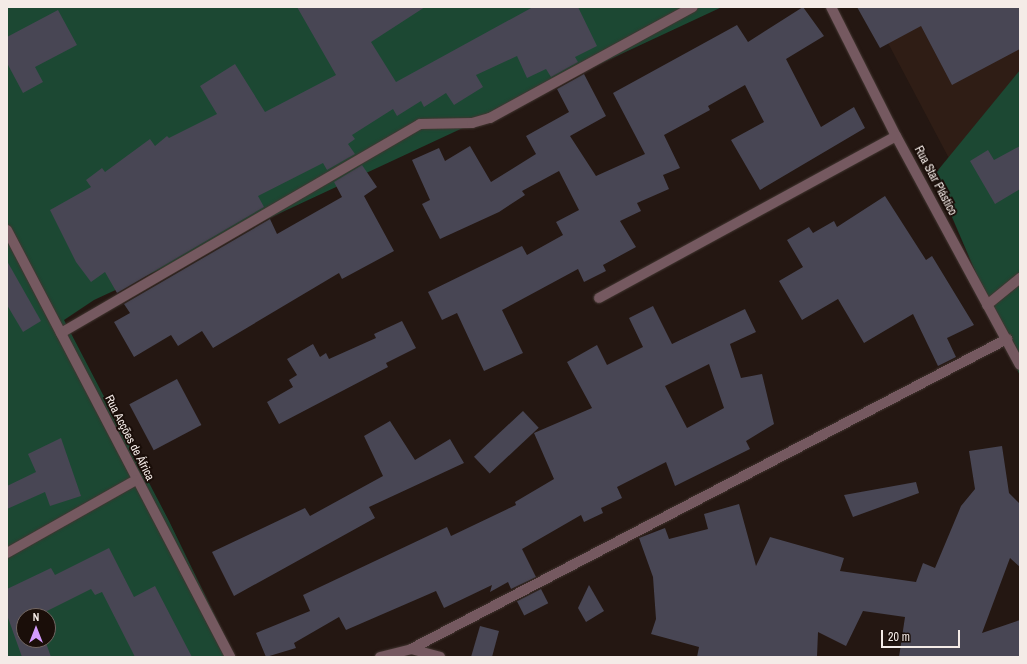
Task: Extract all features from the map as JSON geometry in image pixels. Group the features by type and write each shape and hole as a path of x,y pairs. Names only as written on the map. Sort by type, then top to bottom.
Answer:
{"street":[{"path":"61,333 420,124 472,123 490,118 693,7"},
{"name":"Rua Star Plástico","path":"832,7 896,136 1020,365"},
{"path":"599,298 896,136"},
{"name":"Rua Acções de África","path":"7,230 136,480 230,657"},
{"path":"987,305 1020,278"},
{"path":"380,657 411,648 1007,339"},
{"path":"7,553 136,480"},
{"path":"411,648 440,657"}],"shaded area":[{"path":"869,7 1020,7 1020,148 961,181"}],"green space":[{"path":"7,7 722,7 94,300 64,320 169,521 235,657 7,657"},
{"path":"1020,70 1020,376 934,175"}],"building":[{"path":"297,7 425,7 371,42 396,82 533,7 578,7 597,46 575,57 578,62 551,77 546,69 527,78 517,56 476,75 483,87 454,105 446,93 424,107 421,101 397,116 393,109 352,135 355,139 348,144 355,154 327,170 323,163 258,196 264,207 117,293 105,272 91,282 76,262 50,210 91,187 86,180 102,168 105,172 150,139 155,146 167,136 169,138 217,114 200,86 235,64 265,112 336,75"},
{"path":"803,7 824,36 786,59 821,127 854,107 865,128 760,190 731,140 764,122 745,85 708,106 710,110 664,135 680,168 663,175 669,189 637,203 641,211 620,221 636,247 603,265 606,271 584,282 578,269 502,310 523,353 484,371 457,313 442,320 428,292 522,246 527,255 563,235 556,222 579,210 559,171 522,191 525,195 499,212 440,239 422,204 430,200 412,160 439,148 445,161 470,146 491,182 536,154 526,136 569,112 557,89 584,74 606,116 570,136 596,176 645,154 613,93 737,25 748,42"},
{"path":"857,7 1020,7 1020,49 952,85 921,26 880,48"},
{"path":"58,10 77,45 35,67 43,82 23,93 7,63 7,37"},
{"path":"1020,146 1020,189 995,204 970,161 988,150 994,160"},
{"path":"362,165 377,187 364,196 394,251 342,279 339,273 213,348 202,331 178,346 171,335 134,357 114,322 130,313 124,304 270,219 277,234 342,197 334,182"},
{"path":"885,196 926,260 932,256 974,325 947,338 956,357 938,366 913,314 864,343 838,299 802,320 779,281 803,267 787,240 809,227 813,233 834,221 837,227"},
{"path":"7,261 41,321 23,332 7,305"},
{"path":"653,306 672,344 745,309 756,332 730,344 741,378 762,374 774,424 746,441 750,449 675,486 666,462 617,487 622,498 601,508 603,513 584,522 581,515 522,549 536,577 511,589 508,582 490,592 492,585 444,608 436,591 346,630 339,617 294,643 296,648 266,657 256,633 310,611 303,595 447,527 451,536 516,505 515,502 554,479 534,433 592,408 567,362 597,345 607,365 643,347 629,318","holes":["709,364 724,408 687,428 665,386"]},
{"path":"402,321 416,348 386,363 388,367 279,424 267,402 293,387 289,380 297,375 287,359 313,344 320,357 326,353 329,359 376,338 374,334"},
{"path":"177,379 201,425 154,450 129,404"},
{"path":"523,411 539,428 490,474 474,457"},
{"path":"390,421 415,460 450,439 464,463 369,507 375,518 234,596 212,552 305,508 310,516 383,476 364,436"},
{"path":"61,438 81,496 50,506 45,492 7,509 7,486 36,472 28,454"},
{"path":"1002,446 1009,493 1020,504 1020,567 1010,558 982,633 1020,620 1020,657 899,657 905,617 863,611 846,646 818,632 817,657 697,657 699,647 651,634 656,619 653,577 639,538 665,528 669,539 708,529 704,514 739,504 756,566 770,537 844,558 840,571 916,582 923,563 935,568 961,506 975,489 969,451"},
{"path":"916,482 919,493 853,517 844,495"},
{"path":"109,548 134,597 155,586 192,657 135,657 102,592 95,595 91,589 53,608 16,608 16,640 7,615 7,589 51,568 55,575"},
{"path":"589,585 604,611 586,622 578,608"},
{"path":"541,589 548,603 524,616 517,601"},
{"path":"480,626 499,631 492,657 471,657"},
{"path":"19,648 48,648 51,657 22,657"}]}
